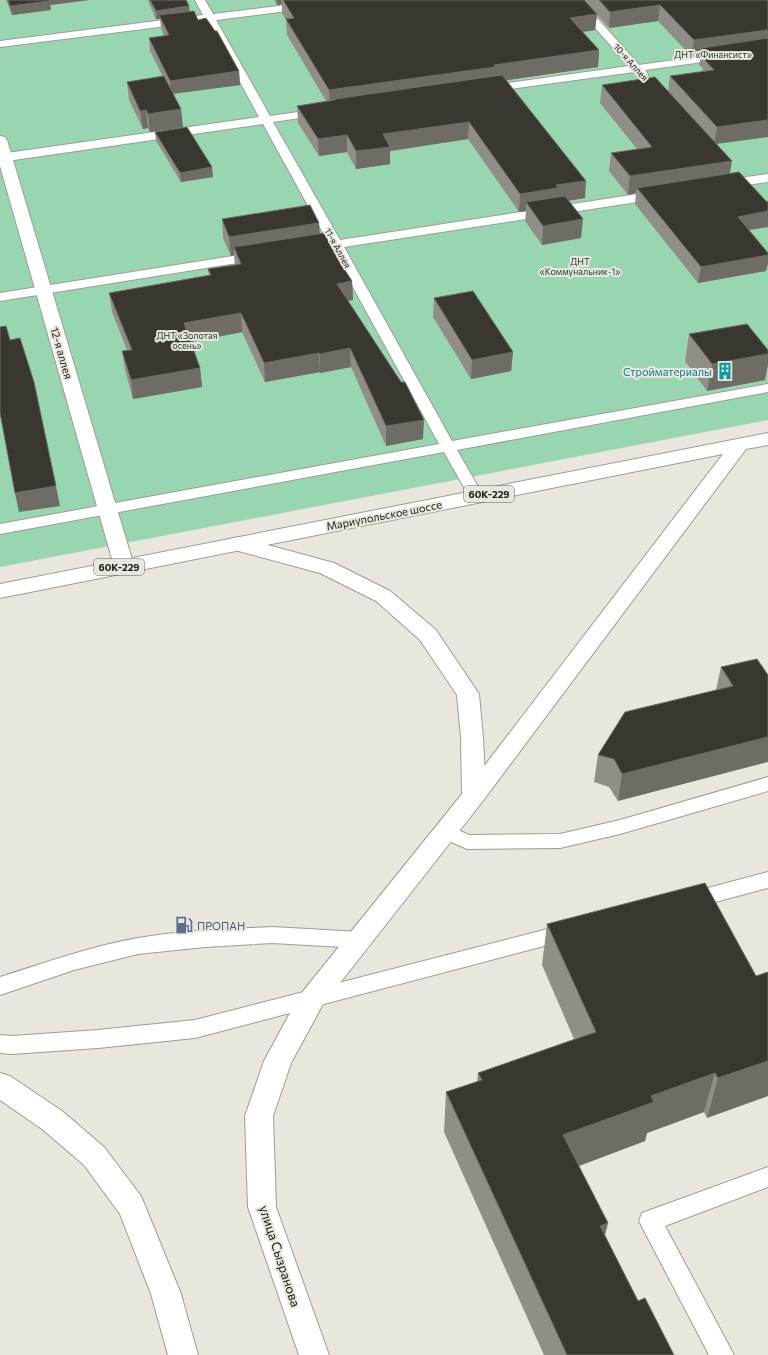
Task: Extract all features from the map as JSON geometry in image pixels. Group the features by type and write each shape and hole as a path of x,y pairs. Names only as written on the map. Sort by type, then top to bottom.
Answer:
{"main road":[{"name":"12-я аллея","path":"0,140 2,157 44,290 124,566"},
{"name":"Мариупольское шоссе","path":"0,591 768,439"},
{"name":"улица Сызранова","path":"314,1355 262,1207 259,1116 278,1062 299,1021 313,998 361,940 445,831 474,796 740,444"},
{"path":"238,544 327,568 383,596 428,635 468,694 472,738 474,796"},
{"path":"0,1085 52,1120 94,1156 131,1206 166,1294 184,1355"}],"lane":[{"name":"11-я Аллея","path":"200,0 476,496"},
{"path":"0,44 350,0"},
{"name":"10-я Аллея","path":"575,0 652,85"},
{"path":"479,90 768,50"},
{"path":"2,157 330,111"},
{"path":"730,170 749,192"},
{"path":"717,186 768,178"},
{"path":"296,250 670,193"},
{"path":"0,297 272,254"},
{"path":"0,529 768,388"},
{"path":"445,831 467,842 560,841 620,827 768,784"},
{"path":"668,906 768,880"},
{"path":"0,1044 12,1045 98,1039 194,1029 583,928"},
{"path":"0,986 74,962 138,946 205,939 272,935 361,940"},
{"path":"722,1355 650,1221 768,1177"}],"green space":[{"path":"0,0 768,0 768,420 0,567"}],"building":[{"path":"8,0 49,0 50,1 10,6"},
{"path":"150,0 186,0 189,6 156,11"},
{"path":"283,0 584,0 597,14 570,18 599,50 494,65 495,67 329,90 286,19 294,18"},
{"path":"599,0 768,0 768,30 694,40 660,5 610,12"},
{"path":"194,11 198,20 206,18 215,31 217,31 239,71 170,81 149,38 169,35 159,15"},
{"path":"768,38 768,120 717,127 670,76 714,70 704,59 711,58 702,48"},
{"path":"502,75 586,181 556,185 558,188 520,194 469,122 383,134 390,147 356,151 347,135 318,139 297,106 335,99"},
{"path":"164,76 181,109 148,114 146,110 140,111 127,82"},
{"path":"655,77 732,161 630,176 611,153 652,147 602,85"},
{"path":"187,127 212,167 180,173 155,132"},
{"path":"739,172 768,202 768,211 738,217 768,253 768,255 701,267 637,188"},
{"path":"565,196 583,219 543,226 526,202"},
{"path":"310,205 319,223 229,237 222,219"},
{"path":"324,233 337,258 352,281 337,284 401,382 405,382 424,420 386,426 350,348 264,363 241,313 184,323 200,368 131,380 122,351 132,350 109,293 211,275 208,269 241,264 234,247"},
{"path":"473,291 513,352 472,360 434,298"},
{"path":"747,324 768,350 768,354 712,364 689,334"},
{"path":"6,326 10,340 20,338 34,382 56,486 15,493 0,413 0,327"},
{"path":"757,659 768,675 768,737 622,774 614,759 598,755 625,712 733,686 721,667"},
{"path":"705,883 756,976 768,972 768,1061 718,1078 715,1073 651,1096 654,1102 563,1135 608,1223 600,1226 638,1301 645,1298 674,1355 567,1355 446,1092 482,1080 478,1073 596,1032 547,924"}],"place":[{"name":"Стройматериалы","path":"725,371"},
{"name":"ПРОПАН","path":"184,925"}],"park label":[{"name":"ДНТ «Финансист»","path":"713,54"},
{"name":"ДНТ «Коммунальник-1»","path":"580,266"},
{"name":"ДНТ «Золотая осень»","path":"187,340"}]}
